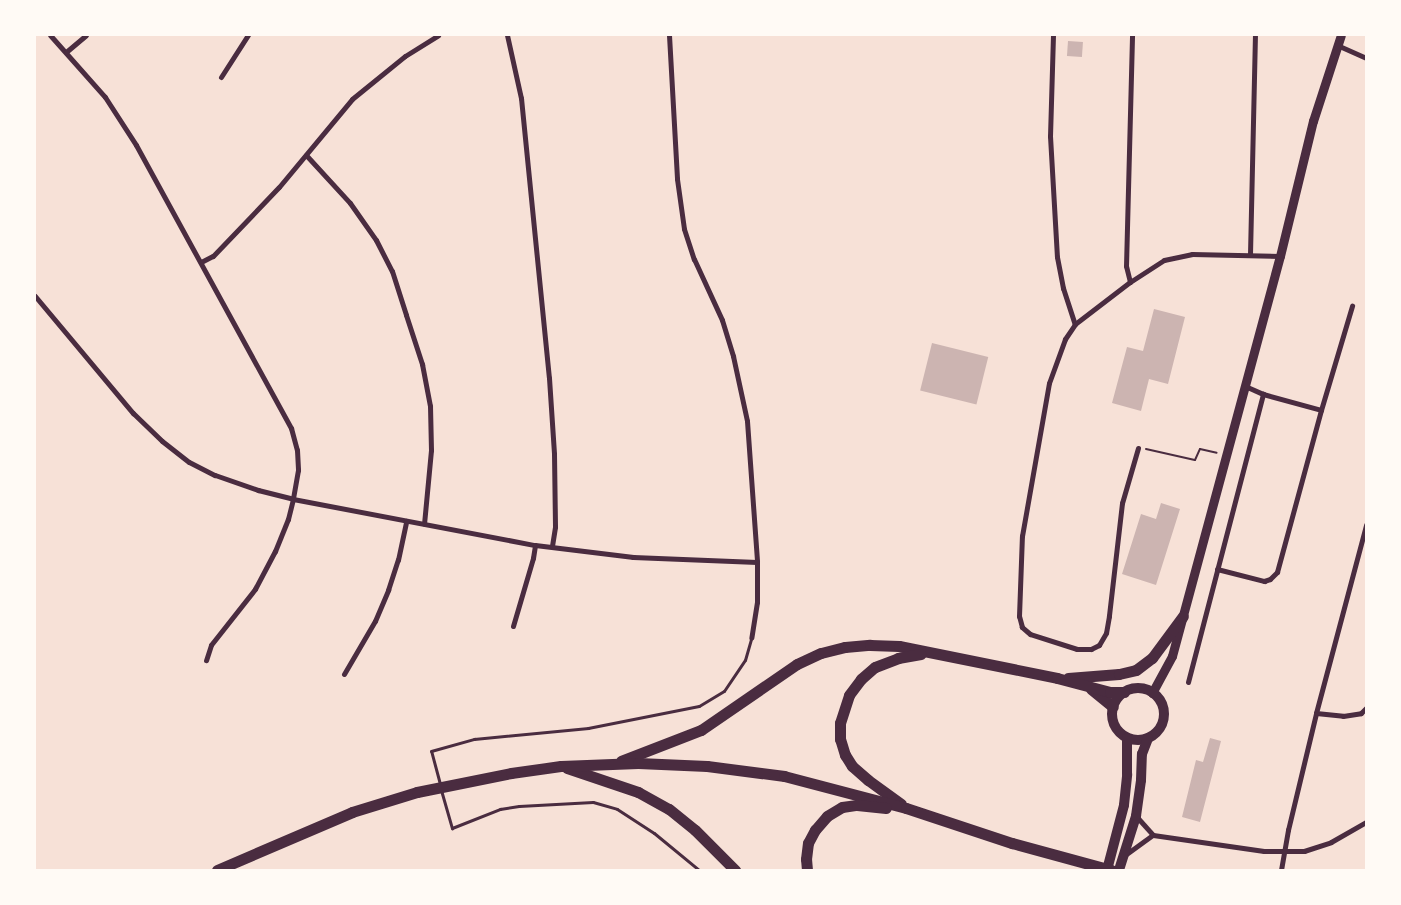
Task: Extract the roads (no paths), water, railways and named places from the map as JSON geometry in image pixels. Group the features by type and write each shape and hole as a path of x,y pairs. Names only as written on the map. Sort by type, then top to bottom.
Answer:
{"highway":[{"path":"1057,678 1119,674 1136,670 1152,658 1183,616"},
{"path":"612,764 701,730 797,664 821,654 846,647 870,645 899,646 924,653 1057,678 1088,687 1124,692"},
{"path":"911,809 868,780 852,766 845,755 840,739 840,723 849,695 861,679 883,664 898,658 924,653"},
{"path":"1088,687 1113,707"},
{"path":"217,870 352,812 417,792 461,782 560,766 612,764 707,766 784,776 911,809 1012,843 1109,870"},
{"path":"560,766 638,792 669,809 695,830 735,870"},
{"path":"807,870 808,843 815,830 827,816 842,807 857,805 911,809"}],"main road":[{"path":"1152,692 1172,656 1280,256 1313,121 1336,45 1341,35"},
{"path":"1138,688 1152,692 1162,705 1163,720 1160,728 1148,738 1137,740 1127,738 1114,725 1113,707 1124,692 1138,688"},
{"path":"1109,870 1124,805 1127,774 1127,738"},
{"path":"1119,870 1136,816 1141,780 1142,754 1148,738"}],"street":[{"path":"50,35 105,97 136,145 291,428 297,450 298,470 288,518 275,552 255,589 211,645 206,660"},
{"path":"66,52 86,35"},
{"path":"221,77 248,35"},
{"path":"201,262 213,256 279,187 352,99 405,56 438,35"},
{"path":"507,35 521,98 550,378 555,528 552,547"},
{"path":"669,35 677,179 684,229 694,259 722,320 733,356 747,421 757,602 751,638"},
{"path":"1052,35 1050,136 1057,256 1063,288 1075,324"},
{"path":"1130,282 1126,266 1132,35"},
{"path":"1250,254 1255,35"},
{"path":"1336,45 1366,58"},
{"path":"306,155 350,203 376,240 392,271 409,323 422,364 430,406 431,450 424,524"},
{"path":"1138,448 1122,503 1106,633 1099,645 1091,649 1077,648 1030,634 1022,627 1019,616 1022,536 1049,383 1065,339 1075,324 1130,282 1152,266 1176,256 1192,254 1280,256"},
{"path":"35,296 133,413 162,441 189,462 215,475 258,490 292,499 535,545 633,557 756,562"},
{"path":"1217,569 1264,581 1270,579 1277,572 1321,410 1352,306"},
{"path":"1245,386 1263,394 1321,410"},
{"path":"1188,682 1263,394"},
{"path":"344,674 375,621 388,590 398,560 406,521"},
{"path":"1282,870 1283,852 1316,713 1366,526"},
{"path":"513,626 527,583 535,545"},
{"path":"1316,713 1343,716 1361,713 1366,708"},
{"path":"1136,816 1153,835 1264,852 1304,851 1331,842 1366,822"},
{"path":"1124,856 1153,835"}],"lane":[{"path":"699,870 632,818 617,809 593,802 519,806 500,809 452,828 431,751 474,739 588,728 699,706 724,692 745,660 751,638"}]}
